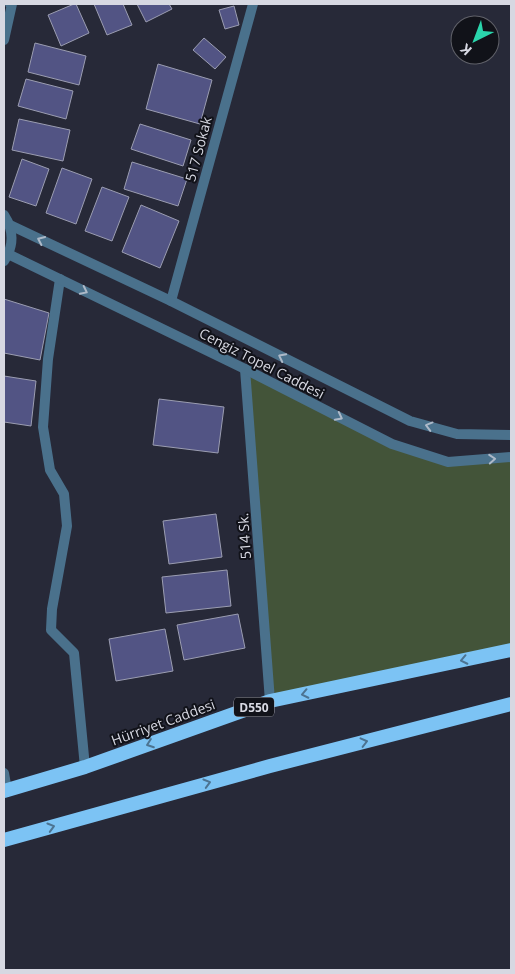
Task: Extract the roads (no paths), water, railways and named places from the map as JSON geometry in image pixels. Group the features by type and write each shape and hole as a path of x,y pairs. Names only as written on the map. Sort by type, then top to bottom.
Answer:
{"highway":[{"name":"Hürriyet Caddesi","path":"6,791 85,767 270,701 511,650"},
{"path":"4,840 270,766 511,704"}],"street":[{"path":"4,40 12,4"},
{"name":"517 Sokak","path":"171,301 253,4"},
{"path":"4,215 10,225"},
{"name":"Cengiz Topel Caddesi","path":"10,225 171,301 410,421 457,434 511,435"},
{"name":"Cengiz Topel Caddesi","path":"10,225 12,235 6,257 60,279 244,368 392,444 448,462 511,457"},
{"path":"60,279 48,360 43,427 50,470 64,494 67,526 52,608 51,630 74,653 85,767"},
{"name":"514 Sk.","path":"244,368 270,701"},
{"path":"4,773 6,791"}]}
